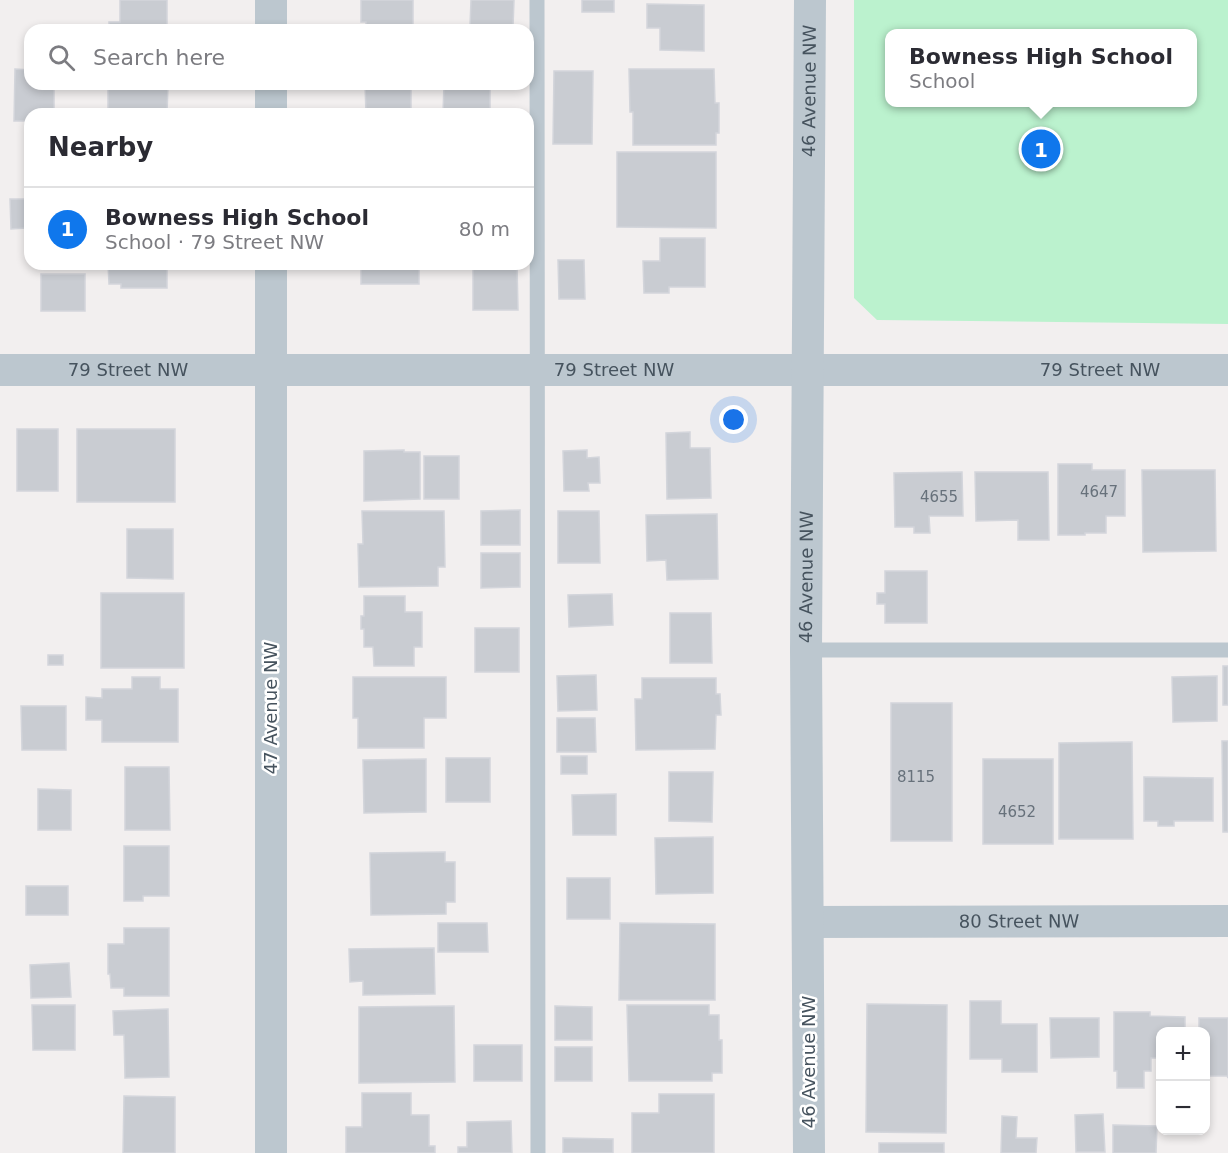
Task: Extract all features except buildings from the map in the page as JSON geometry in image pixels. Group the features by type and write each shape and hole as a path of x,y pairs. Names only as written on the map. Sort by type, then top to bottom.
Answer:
{"street":[{"path":"271,0 271,24"},
{"name":"46 Avenue NW","path":"809,1153 806,650 810,0"},
{"path":"271,90 271,108"},
{"name":"47 Avenue NW","path":"271,270 271,1153"},
{"name":"79 Street NW","path":"0,370 1228,370"},
{"name":"80 Street NW","path":"809,922 1228,921"}],"lane":[{"path":"537,0 538,1153"},
{"path":"806,650 1228,650"}],"green space":[{"path":"854,0 1228,0 1228,324 877,320 854,298"}],"place":[{"name":"Bowness High School","path":"1041,149"}]}
